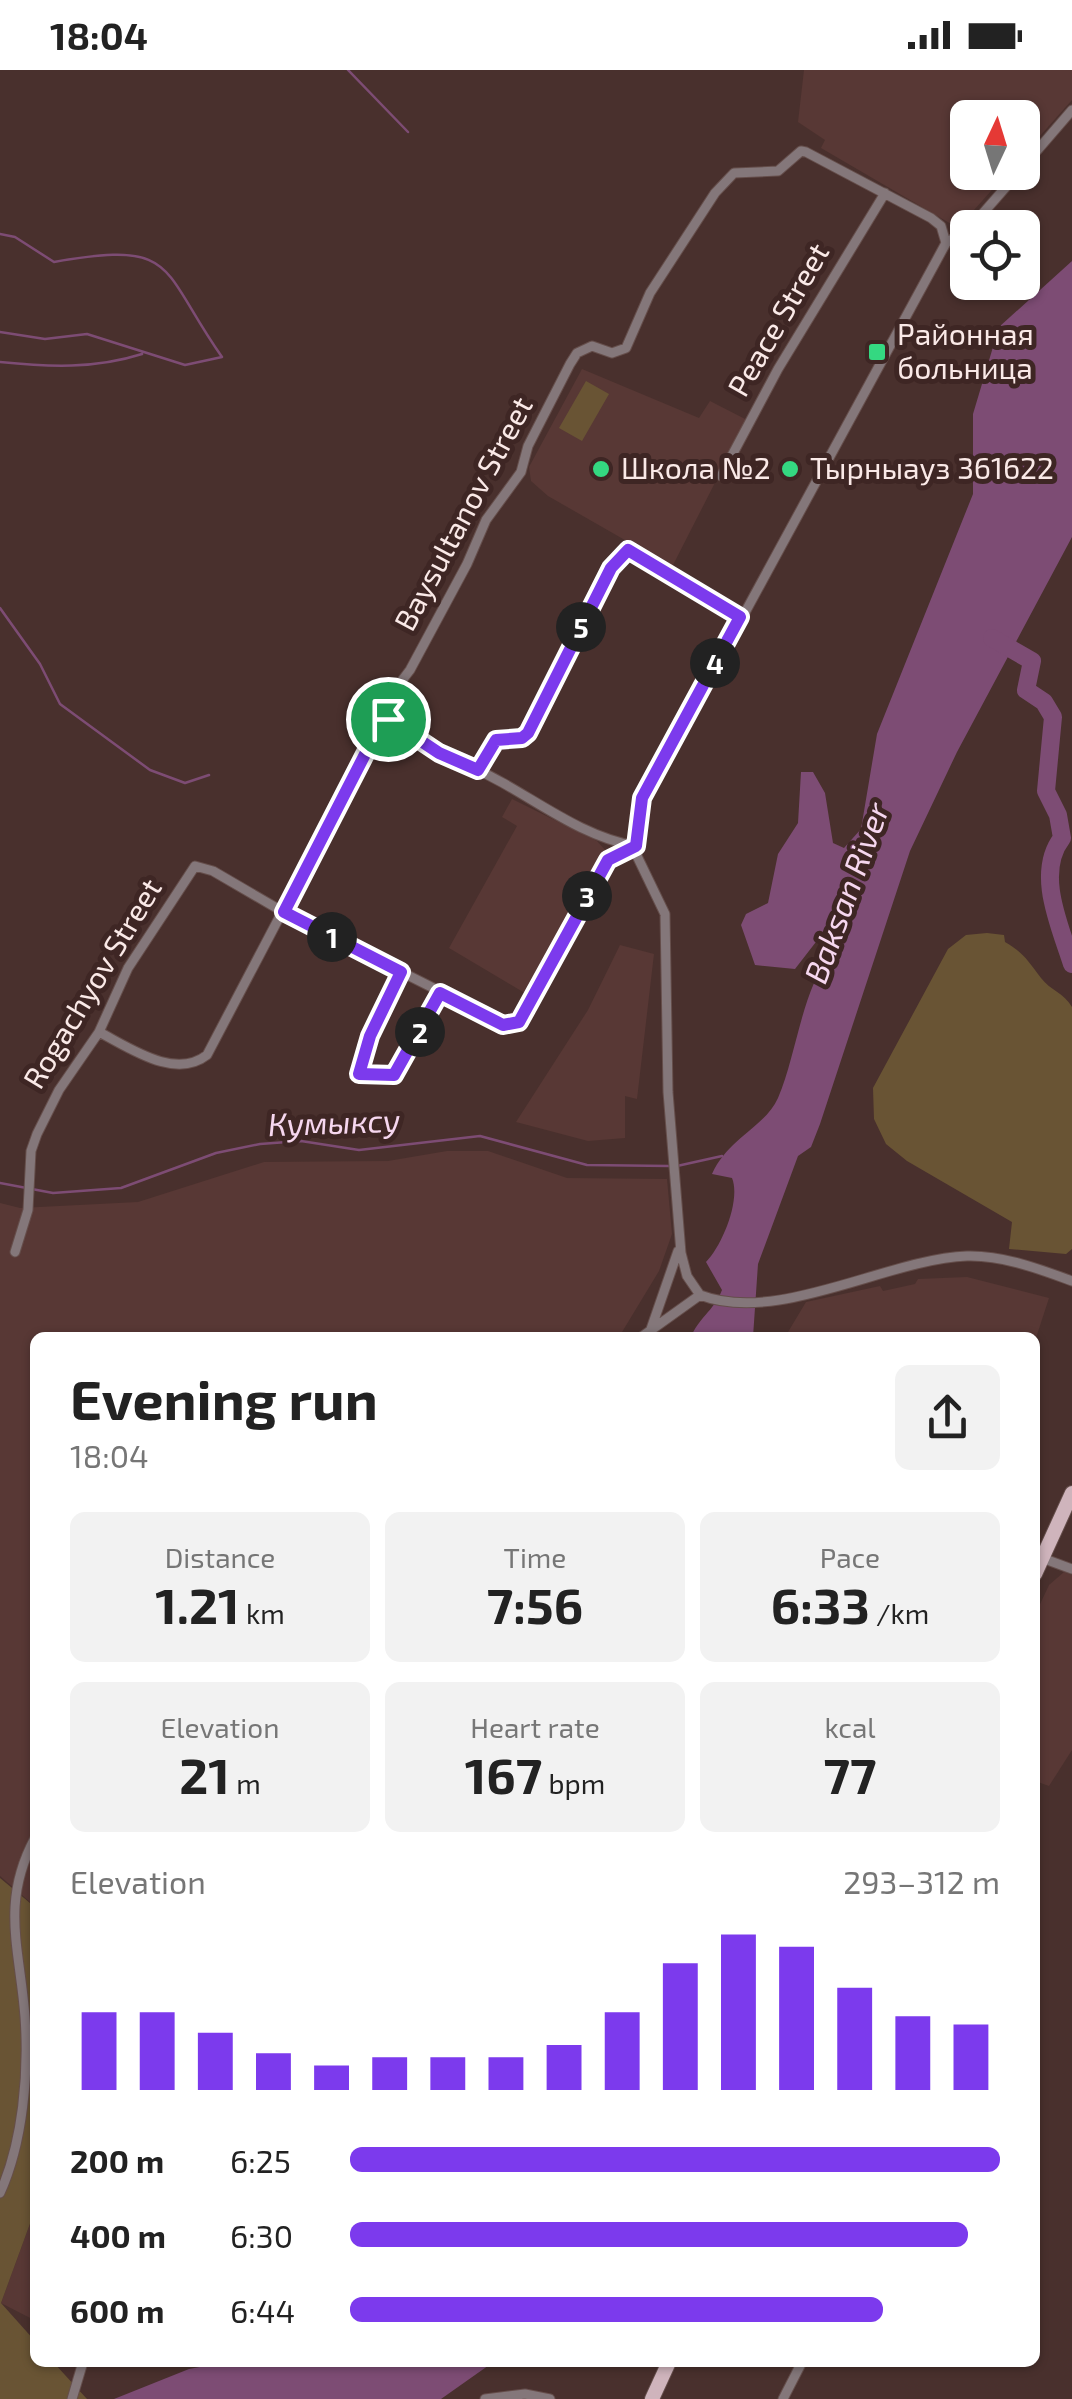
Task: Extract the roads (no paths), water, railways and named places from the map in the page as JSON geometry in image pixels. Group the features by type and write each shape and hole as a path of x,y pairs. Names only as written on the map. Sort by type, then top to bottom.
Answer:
{"main road":[{"path":"1040,1563 1072,1493"},
{"path":"652,2399 667,2367"}],"street":[{"path":"1040,148 1072,110"},
{"name":"Baysultanov Street","path":"99,1032 178,1065 201,1060 216,1041 374,736 388,719 397,687 467,564 486,520 521,472 528,446 577,354 592,346 612,353 626,348 650,293 704,209 734,173 778,171 801,151 885,193"},
{"path":"985,210 1003,190"},
{"path":"885,193 941,226 946,242"},
{"name":"Peace Street","path":"722,476 778,369 885,193"},
{"path":"705,1296 686,1276 680,1242 665,914 636,846 642,798 950,240"},
{"path":"478,770 496,740 522,738 528,733 611,568 628,550 740,617"},
{"path":"388,719 439,753 478,770 604,840 636,846"},
{"path":"284,912 492,1020 513,1025 524,1013 608,860 636,846"},
{"name":"Rogachyov Street","path":"15,1252 28,1210 37,1134 58,1090 99,1032 128,968 191,871 198,866 213,871 284,912"},
{"path":"401,972 370,1036 359,1074 394,1075 440,993"},
{"path":"651,1328 680,1242"},
{"path":"647,1332 705,1296 760,1300 962,1256 1010,1260 1072,1281"},
{"path":"1042,1558 1072,1570"},
{"path":"0,2193 14,2153 24,2053 25,2018 11,1952 12,1885 30,1848"},
{"path":"72,2399 82,2367"},
{"path":"783,2399 799,2367"},
{"path":"485,2399 525,2394 550,2399"}],"water":[{"name":"Baksan River","path":"1072,261 1072,537 957,752 910,851 820,1124 811,1147 798,1156 758,1264 753,1332 694,1332 722,1290 706,1262 724,1234 734,1198 732,1178 712,1174 719,1161 765,1117 778,1098 813,985 832,952 830,942 819,938 795,969 755,965 741,925 746,914 768,903 778,854 798,823 801,772 813,772 825,793 833,843 844,848 861,829 877,734 973,494 973,414 999,327 1029,300 1040,300 1040,290"},
{"path":"486,2367 441,2399 114,2399 189,2369"}],"waterway":[{"path":"348,70 408,132"},
{"path":"0,234 15,237 54,262 124,255 145,259 174,282 222,357 185,365 87,334 45,339 0,332"},
{"path":"0,362 72,366 142,354"},
{"path":"0,608 40,664 60,704 150,770 185,783 209,775"},
{"path":"992,638 1032,661 1026,690 1044,702 1053,717 1046,791 1058,815 1062,838 1054,852 1050,883 1056,917 1072,964"},
{"name":"Кумыксу","path":"0,1183 53,1193 121,1188 216,1153 260,1144 301,1141 359,1150 480,1136 587,1165 669,1166"},
{"name":"Кумыксу","path":"677,1166 722,1156"}],"place":[{"name":"Районная больница","path":"877,352"},
{"name":"Школа №2","path":"601,469"},
{"name":"Тырныауз 361622","path":"790,469"}]}
